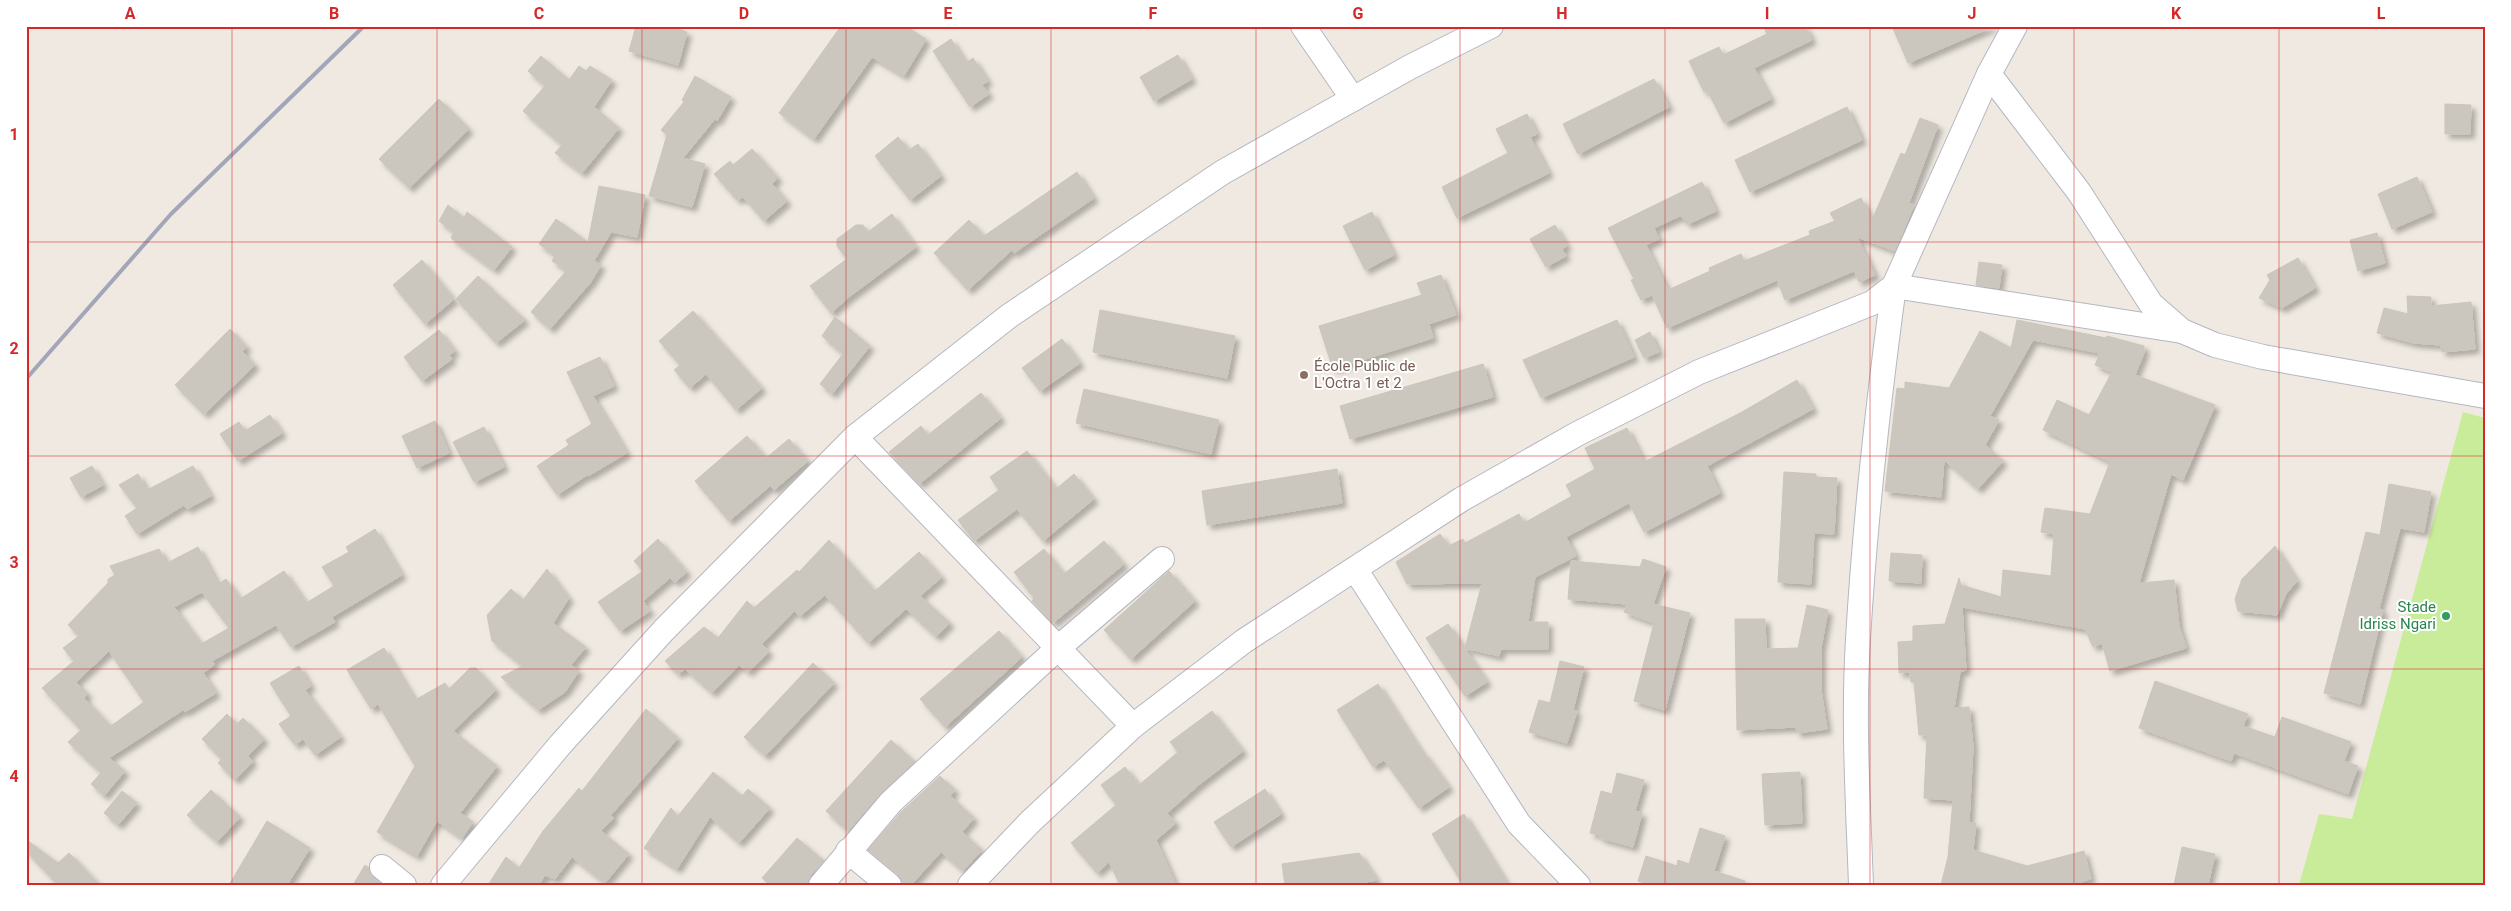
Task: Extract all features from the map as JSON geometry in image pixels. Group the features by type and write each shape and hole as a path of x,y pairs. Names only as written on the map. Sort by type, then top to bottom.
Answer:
{"street":[{"path":"1303,26 1353,99"},
{"path":"443,885 560,745 664,630 855,437 1017,310 1223,172 1353,99 1491,26"},
{"path":"1861,885 1856,740 1858,640 1875,432 1894,286 1989,74 2015,26"},
{"path":"1989,74 2079,192 2151,304 2182,331"},
{"path":"970,885 1030,822 1134,726 1244,641 1354,569 1462,499 1577,434 1699,372 1872,303 1894,286 2182,331 2215,345 2263,357 2485,396"},
{"path":"855,437 1134,726"},
{"path":"820,885 891,802 1058,648 1162,559"},
{"path":"1354,569 1519,824 1578,885"},
{"path":"848,851 888,885"},
{"path":"382,867 404,885"}],"green space":[{"name":"Stade Idriss Ngari","path":"2463,412 2485,418 2485,885 2299,885 2319,814 2352,819"}],"building":[{"path":"636,26 669,26 687,32 678,65 629,51"},
{"path":"841,26 905,26 926,39 904,76 872,57 814,139 779,113"},
{"path":"1763,26 1805,26 1812,40 1754,68 1771,99 1724,123 1707,90 1704,92 1689,61 1719,47 1723,55 1767,34"},
{"path":"1892,26 1994,26 1908,63"},
{"path":"951,39 966,63 973,58 988,81 982,85 989,94 970,107 933,51"},
{"path":"1178,55 1192,79 1154,101 1140,77"},
{"path":"541,56 569,80 579,66 586,71 590,66 612,80 594,107 619,128 582,173 555,153 562,145 523,111 545,86 528,71"},
{"path":"695,76 731,97 717,121 715,119 683,158 705,164 692,207 649,196 667,135 661,130 684,102 682,100"},
{"path":"1654,79 1669,107 1578,154 1563,124"},
{"path":"439,99 469,129 409,188 379,159"},
{"path":"2445,104 2471,105 2470,134 2445,134"},
{"path":"1847,107 1862,140 1750,192 1735,160"},
{"path":"1527,114 1537,134 1530,137 1549,173 1457,218 1442,187 1508,153 1496,129"},
{"path":"1920,118 1938,125 1909,203 1914,205 1895,251 1857,237 1875,275 1859,282 1854,271 1785,300 1777,280 1667,328 1652,295 1641,300 1631,280 1634,279 1608,228 1702,182 1716,211 1688,224 1680,216 1654,228 1659,239 1646,245 1668,290 1710,271 1709,268 1741,254 1744,261 1810,235 1809,231 1835,221 1830,213 1861,198 1872,220 1901,153 1905,155"},
{"path":"898,137 909,150 918,144 941,176 910,200 875,156"},
{"path":"752,149 778,178 772,184 787,201 764,221 743,197 737,200 714,174 730,161 733,165"},
{"path":"1077,172 1094,198 1014,253 1012,250 968,290 934,253 969,220 984,236"},
{"path":"2417,177 2432,212 2392,229 2378,194"},
{"path":"599,186 645,195 637,237 611,232 594,261 601,265 591,282 550,329 531,312 567,270 552,261 555,255 539,244 556,219 588,242"},
{"path":"448,205 464,218 467,212 512,247 494,270 451,238 454,232 439,221"},
{"path":"1372,212 1394,255 1365,270 1343,226"},
{"path":"892,214 916,247 849,297 831,313 810,286 847,259 837,246 837,239 856,225 863,225 868,232"},
{"path":"1555,225 1567,246 1562,249 1566,256 1546,267 1530,239"},
{"path":"2377,233 2385,263 2358,271 2350,240"},
{"path":"2298,258 2315,288 2282,308 2259,298 2270,280 2267,275"},
{"path":"422,260 454,299 425,324 393,285"},
{"path":"1979,262 2002,265 1999,288 1976,285"},
{"path":"1441,275 1456,315 1429,324 1433,338 1333,369 1319,326 1422,295 1417,283"},
{"path":"478,276 525,320 496,343 456,299"},
{"path":"2407,296 2431,297 2431,306 2471,302 2475,349 2442,352 2441,345 2414,343 2377,333 2384,308 2408,314"},
{"path":"1100,310 1235,336 1227,378 1093,352"},
{"path":"693,311 762,388 736,410 706,374 690,388 674,370 680,365 659,341"},
{"path":"835,317 870,346 832,394 820,384 843,354 822,336"},
{"path":"1617,320 1634,357 1541,398 1523,360"},
{"path":"2017,320 2106,338 2107,336 2144,346 2144,353 2135,375 2215,405 2183,480 2171,474 2139,583 2174,580 2179,626 2186,648 2110,671 2102,643 2093,647 2085,629 1962,607 1966,670 1960,672 1954,708 1969,707 1973,747 1969,823 1976,823 1973,850 2027,866 2084,851 2091,879 2071,885 1941,885 1948,857 1953,800 1924,798 1927,735 1919,735 1914,682 1911,682 1910,672 1899,673 1898,642 1913,641 1913,626 1945,624 1959,578 1961,585 2001,597 2003,570 2051,576 2054,534 2041,532 2045,508 2090,514 2110,462 2043,430 2057,400 2089,415 2112,372 2095,365 2100,353 2033,340 1990,416 1999,420 1985,445 2003,461 1978,489 1944,460 1941,497 1885,491 1897,388 1905,389 1905,382 1949,388 1980,331 2011,348"},
{"path":"230,329 247,347 242,351 255,365 204,414 175,385"},
{"path":"439,330 455,351 449,355 452,359 422,381 404,357"},
{"path":"1650,332 1659,352 1644,358 1635,340"},
{"path":"1062,339 1080,363 1040,391 1022,368"},
{"path":"600,357 614,386 593,396 627,453 587,475 557,495 537,466 569,445 566,440 592,424 567,372"},
{"path":"1483,364 1493,397 1350,439 1340,406"},
{"path":"1797,380 1813,409 1707,466 1720,493 1644,532 1629,503 1566,537 1576,556 1535,577 1528,622 1548,622 1548,649 1501,649 1499,656 1465,648 1482,583 1407,584 1396,562 1440,534 1448,546 1463,539 1465,543 1519,514 1524,523 1572,496 1566,485 1595,469 1585,448 1627,428 1644,462 1742,412"},
{"path":"1084,389 1219,420 1211,454 1076,423"},
{"path":"981,393 1001,418 919,484 889,452 921,426 928,435"},
{"path":"270,415 282,433 238,461 220,434 239,422 245,431"},
{"path":"435,421 449,453 417,468 402,436"},
{"path":"484,427 504,467 474,482 453,442"},
{"path":"747,436 766,458 789,439 808,461 774,490 770,486 729,521 695,481"},
{"path":"1027,451 1056,489 1074,474 1094,499 1043,541 1017,509 974,541 958,520 999,490 990,477"},
{"path":"92,466 103,485 81,497 70,478"},
{"path":"193,466 211,496 187,509 184,505 137,534 125,516 137,508 119,485 138,474 147,490"},
{"path":"1337,469 1342,503 1207,525 1202,491"},
{"path":"1784,472 1816,474 1816,477 1837,478 1834,534 1814,533 1811,584 1778,582"},
{"path":"2389,484 2431,492 2424,532 2400,528 2379,609 2383,610 2360,704 2324,693 2366,532 2380,535"},
{"path":"375,529 402,575 332,617 335,622 291,647 276,625 212,661 215,664 203,673 216,693 185,712 183,710 109,758 125,771 104,796 91,784 101,773 68,742 81,730 42,688 74,661 63,648 79,636 68,625 108,583 108,579 115,575 110,566 159,549 167,563 198,547 218,584 226,579 240,599 284,571 306,603 334,586 322,567 349,552 346,547","holes":["202,592 229,628 201,644 174,607","109,651 144,702 111,726 84,698 88,694 76,682"]},
{"path":"658,539 687,572 675,582 670,578 643,601 650,611 620,631 598,602 643,571 634,561"},
{"path":"829,540 875,591 919,552 942,577 920,596 950,623 936,637 906,609 868,643 825,595 800,616 794,611 762,644 769,652 748,672 739,665 712,693 685,669 678,674 665,661 704,627 718,638 747,601 754,608 797,570 799,572"},
{"path":"1104,541 1124,564 1053,623 1032,601 1034,598 1014,572 1044,549 1064,574"},
{"path":"2275,546 2297,581 2286,594 2277,615 2238,611 2235,599 2242,579"},
{"path":"1891,553 1922,555 1921,583 1889,581"},
{"path":"1643,559 1666,567 1653,604 1690,613 1665,710 1634,701 1654,623 1624,612 1627,604 1568,599 1571,561 1640,567"},
{"path":"547,569 569,598 553,623 586,647 571,665 579,671 565,692 538,710 501,677 523,666 492,641 487,615 511,589 523,600"},
{"path":"1169,571 1195,601 1131,659 1104,630"},
{"path":"1807,605 1828,610 1821,648 1821,690 1827,729 1797,733 1796,727 1737,730 1735,619 1765,619 1766,649 1798,648"},
{"path":"1448,624 1487,682 1465,696 1426,638"},
{"path":"999,631 1022,657 945,727 920,699"},
{"path":"384,648 415,700 445,683 449,689 470,668 476,668 496,690 453,731 497,766 460,813 473,822 462,838 437,821 417,856 377,832 415,766 378,704 371,709 347,670"},
{"path":"1560,661 1584,667 1573,710 1577,711 1567,743 1529,732 1539,700 1550,703"},
{"path":"813,663 834,683 765,756 744,737"},
{"path":"299,666 311,686 305,690 341,737 315,755 303,739 295,745 279,724 291,716 270,683"},
{"path":"2155,681 2248,714 2243,726 2275,737 2282,717 2351,742 2344,761 2358,766 2348,794 2234,753 2231,761 2139,728"},
{"path":"1378,684 1423,754 1449,787 1419,808 1384,760 1373,767 1337,710"},
{"path":"646,709 678,738 611,815 614,818 601,831 629,854 605,883 572,857 555,879 545,875 539,885 488,885 506,857 519,868 543,831 579,788 582,791"},
{"path":"1212,711 1243,751 1200,784 1167,813 1176,823 1156,840 1176,885 1120,885 1109,862 1097,873 1071,843 1116,805 1101,785 1125,767 1139,785 1178,752 1170,742"},
{"path":"227,714 237,724 243,718 264,739 248,756 253,761 235,780 218,763 222,759 202,739"},
{"path":"891,740 915,762 881,793 848,831 826,811"},
{"path":"713,772 742,796 748,789 770,808 739,843 710,817 677,869 644,848 671,808 678,816"},
{"path":"1800,772 1802,823 1765,825 1762,774"},
{"path":"1617,773 1644,780 1635,811 1642,813 1633,847 1600,838 1600,835 1590,833 1601,791 1612,794"},
{"path":"940,776 955,790 950,796 974,818 962,832 982,850 963,871 941,852 911,885 902,885 898,874 868,850 901,812"},
{"path":"1265,789 1281,814 1231,847 1214,822"},
{"path":"211,790 240,817 217,842 187,815"},
{"path":"122,791 137,803 118,825 104,813"},
{"path":"1464,814 1508,885 1463,885 1432,834"},
{"path":"267,821 310,848 287,885 229,885"},
{"path":"1700,828 1725,836 1714,871 1745,881 1745,885 1651,885 1638,881 1646,856 1677,866 1678,860 1689,864"},
{"path":"797,838 824,861 810,876 808,885 770,885 762,878"},
{"path":"28,841 58,863 69,853 100,885 58,885 26,851"},
{"path":"2182,847 2215,854 2208,885 2174,885"},
{"path":"1359,853 1377,880 1347,885 1285,885 1282,864"},
{"path":"365,865 369,868 373,877 382,885 353,885"}],"railway":[{"path":"26,379 171,214 364,26"}],"place":[{"name":"École Public de L'Octra 1 et 2","path":"1304,375"},
{"name":"Stade Idriss Ngari","path":"2446,616"}]}
